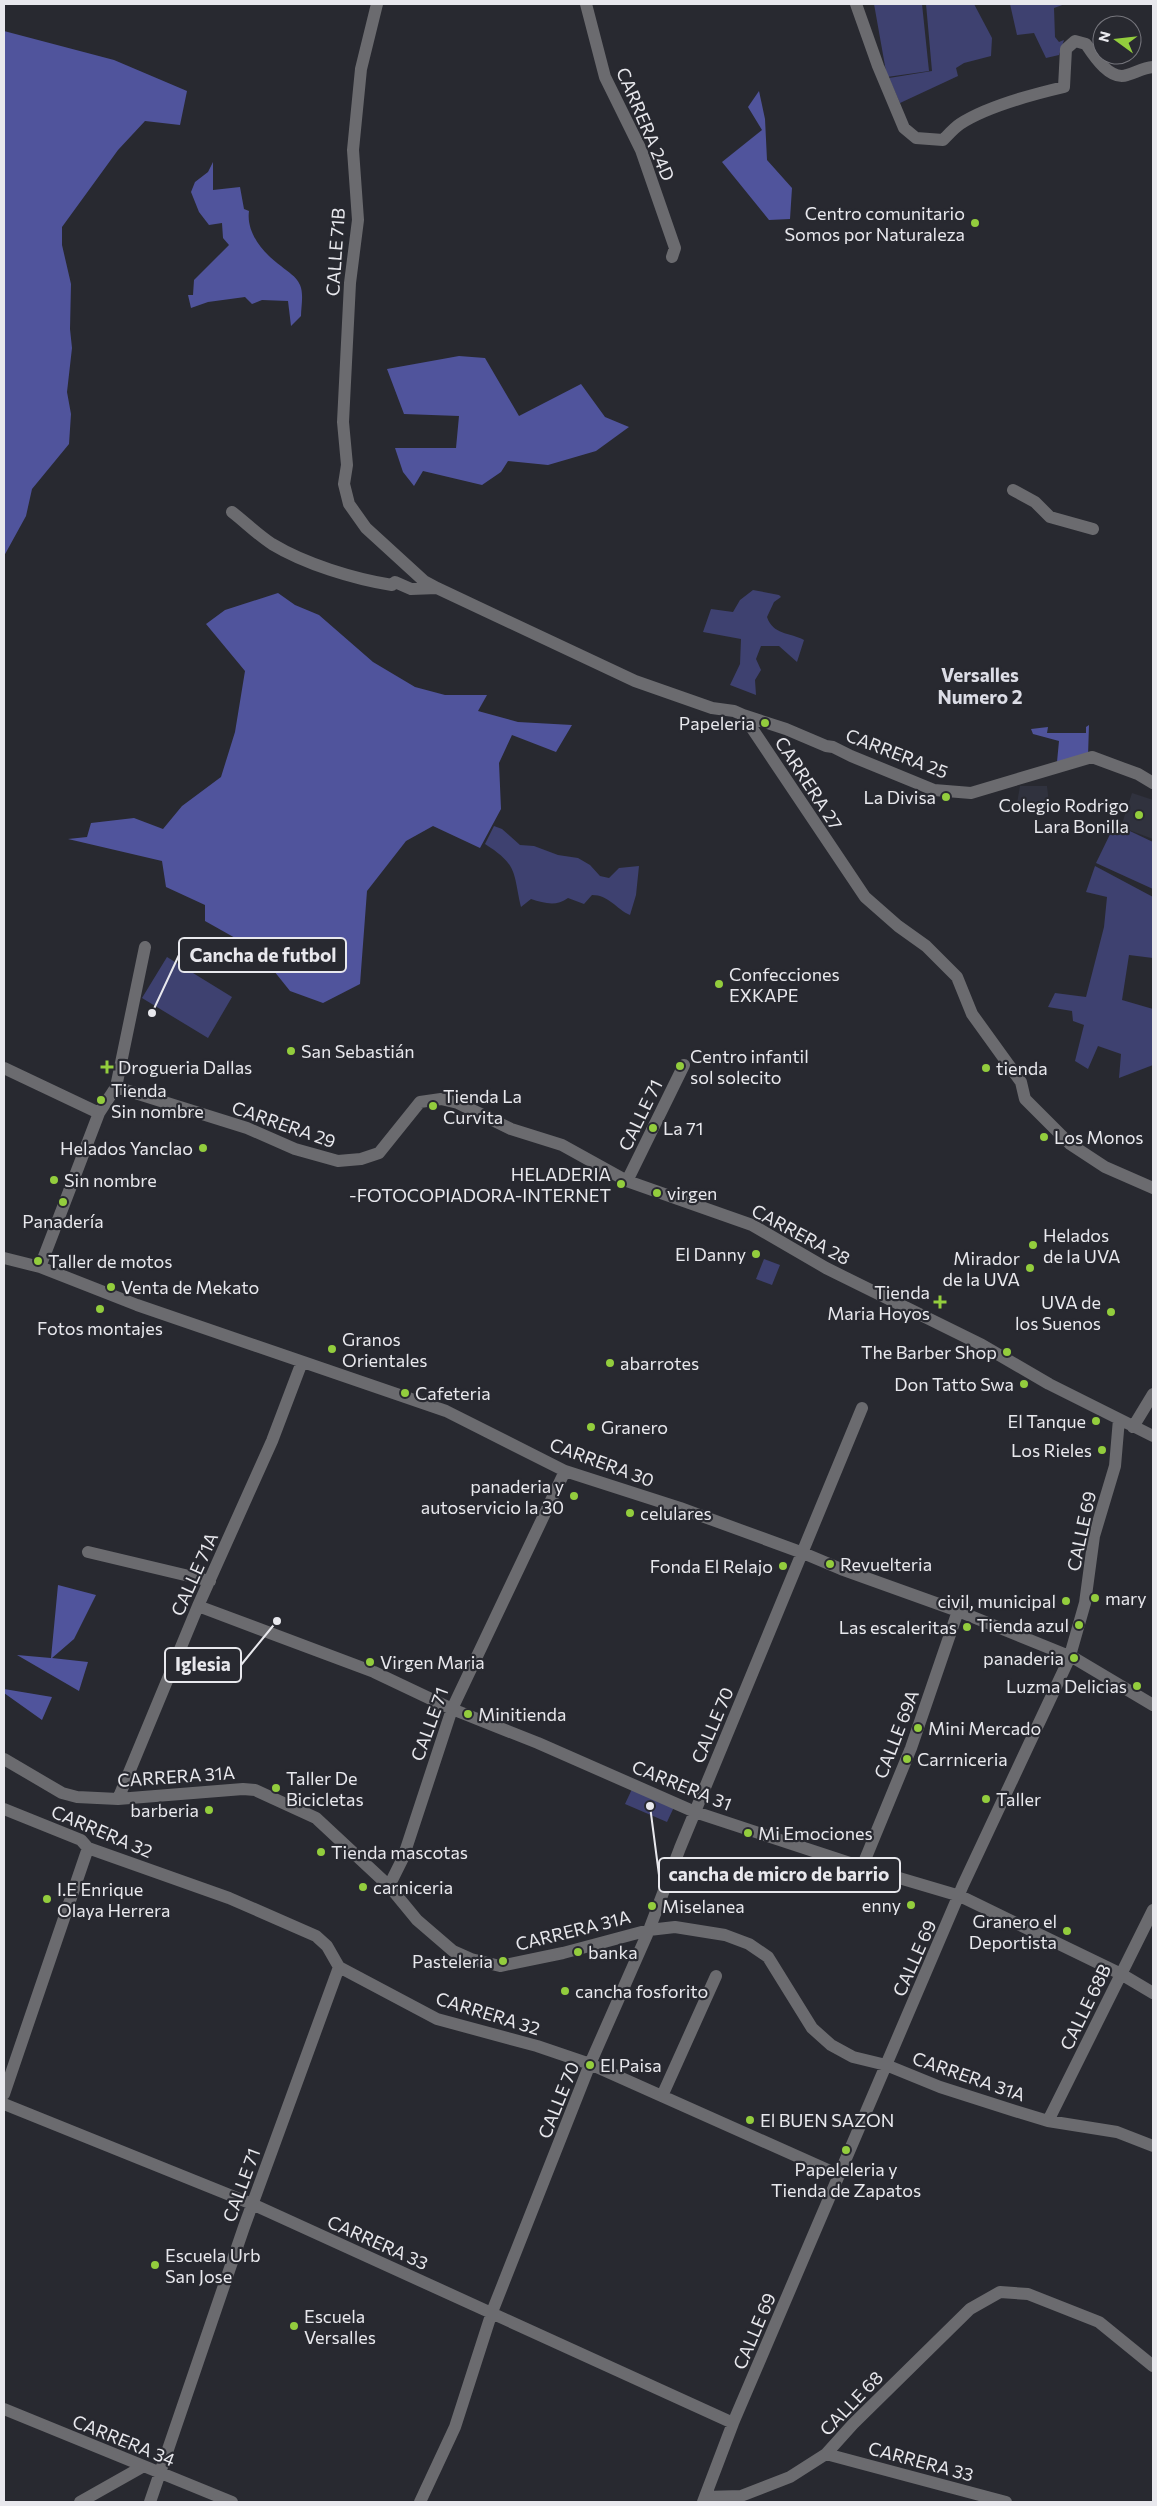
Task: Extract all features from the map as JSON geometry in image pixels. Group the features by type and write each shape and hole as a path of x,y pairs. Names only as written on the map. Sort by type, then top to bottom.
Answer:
{"street":[{"name":"CALLE 71B","path":"377,4 362,69 353,150 358,220 350,283 343,422 347,465 344,484 349,504 366,528 424,581 437,588"},
{"name":"CARRERA 24D","path":"586,4 605,77 641,150 657,192 675,248 672,257"},
{"path":"856,4 892,102 904,128 916,138 943,140 961,124 983,114 1025,97 1064,87 1066,49 1075,41 1086,44 1097,60 1119,75 1125,76 1142,68 1153,67"},
{"path":"1014,490 1035,502 1050,517 1093,529"},
{"path":"232,512 272,544 325,567 371,583 392,585 395,582 411,589 437,588 635,681 712,708 734,711 742,715"},
{"name":"CARRERA 25","path":"742,715 786,729 826,746 833,746 851,756 934,790 971,793 1092,757 1138,774 1153,783"},
{"name":"CARRERA 27","path":"742,715 865,897 898,926 926,946 957,976 972,1014 1021,1082 1025,1099 1070,1144 1105,1167 1153,1188"},
{"path":"40,1267 99,1113 116,1087 145,947"},
{"name":"CALLE 71","path":"627,1181 684,1065"},
{"path":"4,1068 99,1113"},
{"name":"CARRERA 29","path":"116,1087 247,1128 295,1150 338,1161 361,1159 378,1153 420,1102"},
{"name":"CARRERA 28","path":"420,1102 441,1099 458,1103 511,1129 562,1145 627,1181 752,1225 826,1268 975,1342 1049,1384 1153,1436"},
{"name":"CARRERA 30","path":"4,1258 40,1267 137,1305 446,1411 565,1471 680,1508 803,1553 841,1569 958,1611 1069,1657 1153,1705"},
{"name":"CALLE 71A","path":"118,1799 198,1606 272,1441 302,1362"},
{"path":"1134,1427 1153,1394"},
{"name":"CALLE 70","path":"420,2502 456,2427 492,2312 590,2064 649,1930 695,1812 862,1408"},
{"name":"CALLE 69","path":"704,2500 733,2423 960,1896 963,1885 1069,1657 1086,1603 1094,1536 1115,1466 1119,1419"},
{"name":"CALLE 71","path":"389,1886 403,1858 452,1709 565,1471"},
{"path":"88,1552 210,1581"},
{"name":"CARRERA 31","path":"198,1606 374,1672 452,1709 538,1742 695,1812 862,1867 960,1896 1121,1974 1153,1993"},
{"name":"CALLE 69A","path":"862,1867 912,1748 958,1611"},
{"name":"CARRERA 31A","path":"4,1759 62,1793 77,1797 118,1799 244,1789 255,1790 316,1818 389,1886 417,1920 453,1951 487,1964 500,1966 563,1953 649,1930 676,1927 725,1935 749,1944 768,1957 812,2028 830,2045 852,2057 886,2065 940,2087 1048,2121 1117,2132 1153,2146"},
{"name":"CARRERA 32","path":"4,1809 81,1840 88,1848 229,1898 316,1936 328,1946 339,1967 436,2019 537,2046 590,2064 839,2175"},
{"path":"4,2094 88,1848"},
{"name":"CALLE 68B","path":"1048,2121 1153,1910"},
{"name":"CALLE 71","path":"150,2502 252,2204 339,1967"},
{"path":"662,2096 716,1976"},
{"name":"CARRERA 33","path":"4,2104 252,2204 733,2423"},
{"name":"CALLE 68","path":"704,2500 741,2496 790,2477 826,2454 853,2424 970,2309 1000,2292 1028,2294 1099,2322 1153,2366"},
{"name":"CARRERA 34","path":"4,2409 142,2468 232,2502"},
{"name":"CARRERA 33","path":"826,2454 1006,2502"},
{"path":"80,2502 142,2468"}],"shaded area":[{"path":"874,4 922,4 929,71 887,77"},
{"path":"926,4 974,4 992,38 991,56 964,63 956,68 958,76 900,103 889,78 932,71"},
{"path":"1010,4 1065,4 1054,8 1055,37 1059,42 1064,40 1059,55 1046,58 1034,33 1017,35"},
{"path":"4,31 114,60 187,91 180,125 145,121 118,150 62,227 62,245 71,284 70,329 72,348 67,392 71,414 69,444 32,489 26,516 4,556"},
{"path":"759,91 765,119 767,160 792,188 790,219 769,220 722,162 762,130 748,107"},
{"path":"213,162 213,190 240,187 244,209 249,211 250,227 257,242 300,285 302,296 301,316 291,326 288,301 262,300 252,304 245,297 208,302 191,308 188,295 193,295 194,280 229,245 223,238 222,223 209,225 199,212 191,192 195,182 208,172"},
{"path":"459,356 485,358 519,416 581,384 605,417 629,427 596,451 548,465 508,461 501,472 482,485 423,471 414,486 403,472 395,448 456,448 459,416 404,414 387,369"},
{"path":"753,590 779,595 781,597 774,602 767,617 770,623 777,630 804,640 797,662 779,646 761,646 756,659 761,670 755,680 756,695 730,685 740,664 741,639 703,632 711,609 733,612 740,600"},
{"path":"278,593 295,605 319,615 373,662 415,687 445,695 487,695 478,711 518,722 572,725 556,752 512,735 499,763 501,809 480,848 433,826 406,841 367,891 360,984 323,1003 290,991 266,961 237,939 205,921 205,905 166,887 162,861 68,839 87,837 91,823 134,818 163,829 182,806 221,777 235,732 245,671 206,624 225,610"},
{"path":"1089,725 1088,756 1057,762 1059,741 1033,734 1031,729 1048,727 1047,733 1086,733 1086,727"},
{"path":"1020,786 1047,786 1050,812 1016,809"},
{"name":"Colegio Rodrigo Lara Bonilla","path":"1132,793 1153,800 1153,839 1121,827"},
{"path":"1115,824 1153,842 1153,889 1096,863"},
{"path":"494,826 502,829 520,845 534,846 558,855 578,858 590,865 600,876 609,878 619,868 639,866 636,895 630,915 603,897 592,895 584,904 568,898 559,903 545,903 531,899 521,907 515,877 509,864 496,851 485,844"},
{"path":"1095,866 1153,897 1153,958 1129,955 1122,1000 1153,1009 1153,1065 1119,1078 1121,1054 1098,1046 1088,1069 1075,1061 1084,1025 1073,1021 1072,1011 1048,1007 1055,993 1086,997 1104,927 1107,897 1086,892"},
{"path":"167,957 232,997 208,1038 142,998"},
{"path":"764,1259 780,1265 772,1285 756,1279"},
{"path":"58,1585 96,1595 74,1639 52,1658 88,1662 79,1691 17,1655 51,1658"},
{"path":"4,1689 52,1697 42,1720 4,1693"},
{"path":"632,1789 674,1807 667,1822 625,1804"}],"place":[{"name":"Centro comunitario Somos por Naturaleza","path":"975,223"},
{"name":"Papeleria","path":"765,723"},
{"name":"La Divisa","path":"946,797"},
{"name":"Colegio Rodrigo Lara Bonilla","path":"1139,815"},
{"name":"Confecciones EXKAPE","path":"719,984"},
{"name":"Cancha de futbol","path":"152,1013"},
{"name":"San Sebastián","path":"291,1051"},
{"name":"Centro infantil sol solecito","path":"680,1066"},
{"name":"Drogueria Dallas","path":"107,1067"},
{"name":"tienda","path":"986,1068"},
{"name":"Tienda Sin nombre","path":"101,1100"},
{"name":"Tienda La Curvita","path":"433,1106"},
{"name":"La 71","path":"653,1128"},
{"name":"Los Monos","path":"1044,1137"},
{"name":"Helados Yanclao","path":"203,1148"},
{"name":"Sin nombre","path":"54,1180"},
{"name":"HELADERIA -FOTOCOPIADORA-INTERNET","path":"621,1184"},
{"name":"virgen","path":"657,1193"},
{"name":"Panadería","path":"63,1202"},
{"name":"Helados de la UVA","path":"1033,1245"},
{"name":"El Danny","path":"756,1254"},
{"name":"Taller de motos","path":"38,1261"},
{"name":"Mirador de la UVA","path":"1030,1268"},
{"name":"Venta de Mekato","path":"111,1287"},
{"name":"Tienda Maria Hoyos","path":"940,1302"},
{"name":"Fotos montajes","path":"100,1309"},
{"name":"UVA de los Suenos","path":"1111,1312"},
{"name":"Granos Orientales","path":"332,1349"},
{"name":"The Barber Shop","path":"1007,1352"},
{"name":"abarrotes","path":"610,1363"},
{"name":"Don Tatto Swa","path":"1024,1384"},
{"name":"Cafeteria","path":"405,1393"},
{"name":"El Tanque","path":"1096,1421"},
{"name":"Granero","path":"591,1427"},
{"name":"Los Rieles","path":"1102,1450"},
{"name":"panaderia y autoservicio la 30","path":"574,1496"},
{"name":"celulares","path":"630,1513"},
{"name":"Revuelteria","path":"830,1564"},
{"name":"Fonda El Relajo","path":"783,1566"},
{"name":"mary","path":"1095,1598"},
{"name":"civil, municipal","path":"1066,1601"},
{"name":"Iglesia","path":"277,1621"},
{"name":"Tienda azul","path":"1079,1625"},
{"name":"Las escaleritas","path":"967,1627"},
{"name":"panaderia","path":"1074,1658"},
{"name":"Virgen Maria","path":"370,1662"},
{"name":"Luzma Delicias","path":"1137,1686"},
{"name":"Minitienda","path":"468,1714"},
{"name":"Mini Mercado","path":"918,1728"},
{"name":"Carrniceria","path":"907,1759"},
{"name":"Taller De Bicicletas","path":"276,1788"},
{"name":"Taller","path":"986,1799"},
{"name":"cancha de micro de barrio","path":"650,1806"},
{"name":"barberia","path":"209,1810"},
{"name":"Mi Emociones","path":"748,1833"},
{"name":"Tienda mascotas","path":"321,1852"},
{"name":"carniceria","path":"363,1887"},
{"name":"I.E Enrique Olaya Herrera","path":"47,1899"},
{"name":"enny","path":"911,1905"},
{"name":"Miselanea","path":"652,1906"},
{"name":"Granero el Deportista","path":"1067,1931"},
{"name":"banka","path":"578,1952"},
{"name":"Pasteleria","path":"503,1961"},
{"name":"cancha fosforito","path":"565,1991"},
{"name":"El Paisa","path":"590,2065"},
{"name":"El BUEN SAZON","path":"750,2120"},
{"name":"Papeleleria y Tienda de Zapatos","path":"846,2150"},
{"name":"Escuela Urb San Jose","path":"155,2265"},
{"name":"Escuela Versalles","path":"294,2326"}],"district":[{"name":"Versalles Numero 2","path":"980,685"}]}
